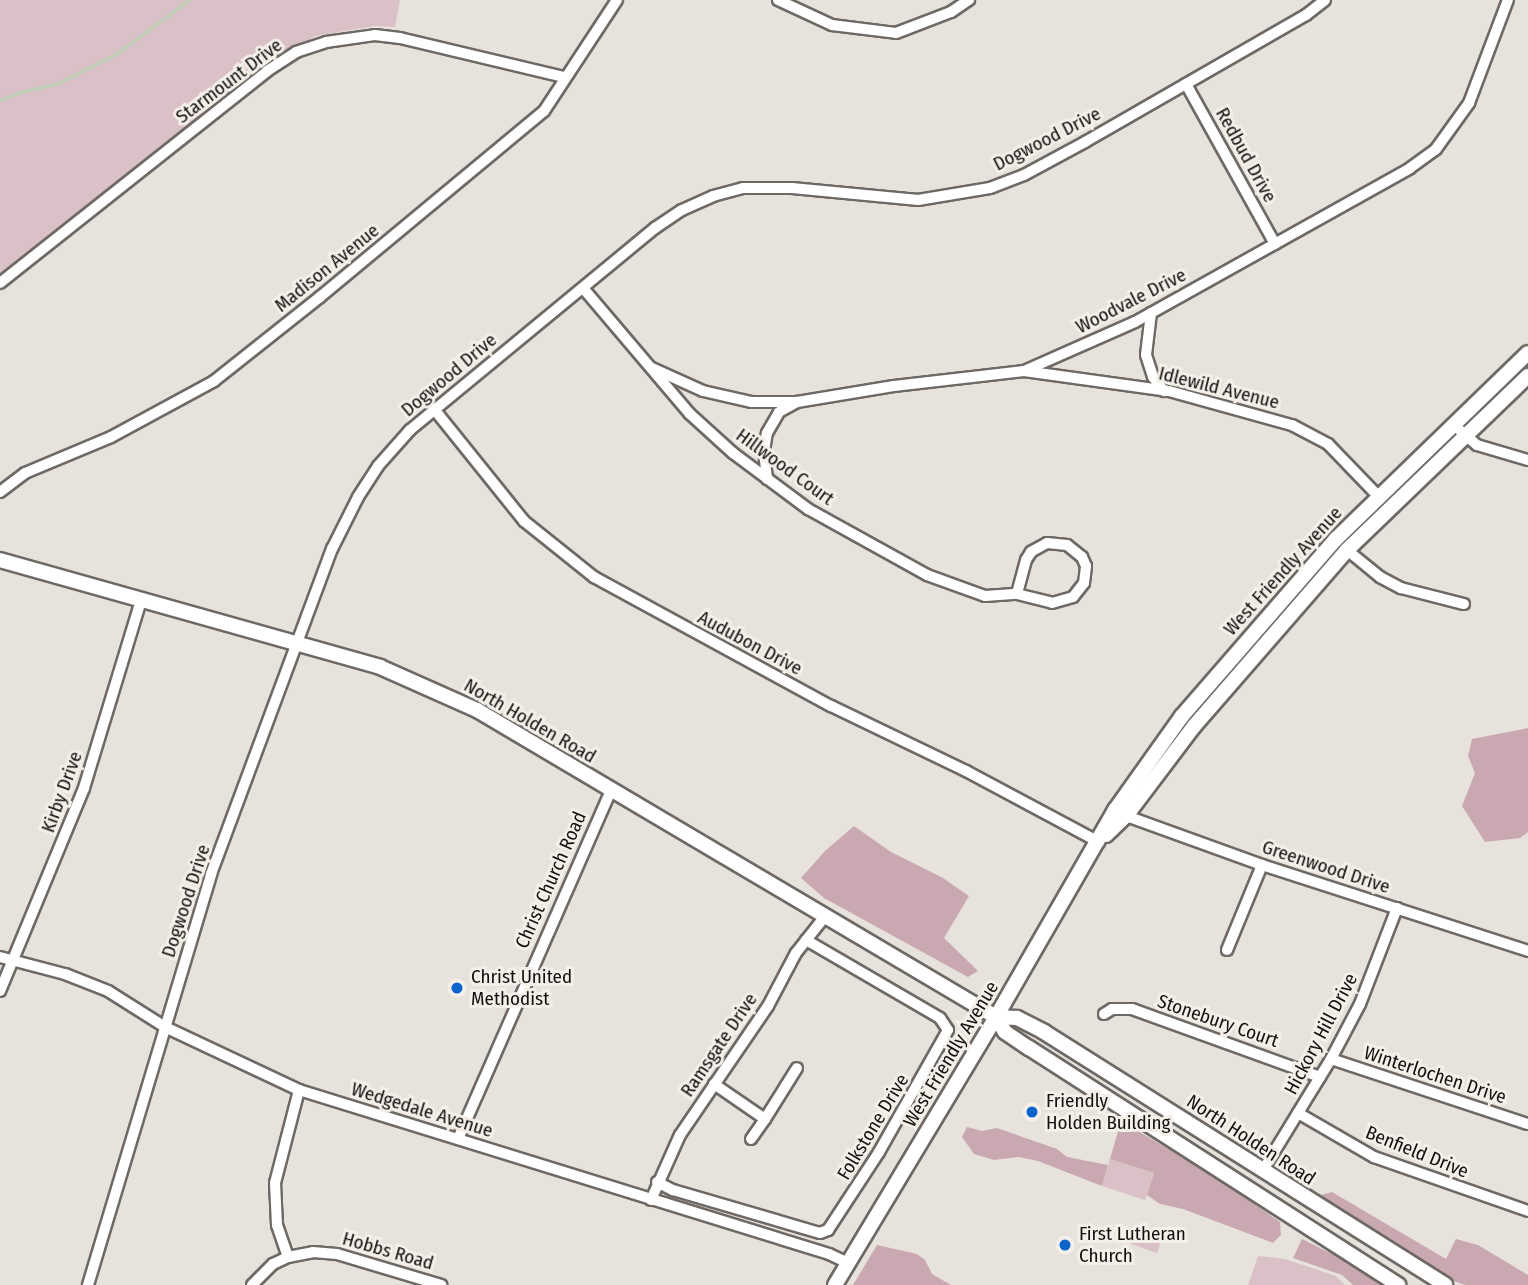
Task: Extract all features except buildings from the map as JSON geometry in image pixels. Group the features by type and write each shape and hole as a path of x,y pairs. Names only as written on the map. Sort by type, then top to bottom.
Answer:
{"main road":[{"name":"West Friendly Avenue","path":"835,1285 1099,842 1182,716 1291,588 1379,497 1528,353"},
{"name":"West Friendly Avenue","path":"1120,813 1347,550 1528,376"},
{"name":"North Holden Road","path":"0,560 380,667 477,710 996,1017 1005,1032 1398,1285"},
{"name":"North Holden Road","path":"996,1017 1017,1018 1044,1032 1445,1285"}],"street":[{"name":"Madison Avenue","path":"0,492 25,473 111,437 214,381 544,111 564,77 606,22 617,0"},
{"path":"778,0 832,25 895,33 941,17 969,0"},
{"name":"Woodvale Drive","path":"652,368 703,391 751,402 797,402 894,386 1024,371 1151,313 1410,168 1436,149 1469,103 1508,0"},
{"name":"Dogwood Drive","path":"89,1285 211,874 332,549 358,497 378,466 410,430 655,228 713,196 743,188 764,187 918,200 990,188 1024,175 1306,15 1323,1"},
{"name":"Starmount Drive","path":"0,283 267,71 296,52 326,42 375,35 400,38 564,77"},
{"name":"Redbud Drive","path":"1186,83 1275,244"},
{"name":"Hillwood Court","path":"583,288 690,414 733,453 808,509 927,575 985,596 1017,594 1052,603 1073,597 1084,583 1086,566 1082,557 1067,545 1047,543 1031,552 1017,594"},
{"path":"1151,313 1146,355 1153,377 1164,391"},
{"name":"Idlewild Avenue","path":"1024,371 1164,391 1292,425 1328,444 1379,497"},
{"path":"767,479 764,451 767,433 779,412 797,402"},
{"name":"Audubon Drive","path":"434,409 524,521 594,577 831,706 966,771 1099,842"},
{"path":"1455,426 1465,438 1477,445 1528,460"},
{"path":"1347,550 1401,589 1464,604"},
{"name":"Kirby Drive","path":"0,991 84,788 141,600"},
{"name":"Christ Church Road","path":"458,1139 611,790"},
{"name":"Greenwood Drive","path":"1120,813 1262,864 1528,951"},
{"path":"1227,950 1262,864"},
{"name":"Hickory Hill Drive","path":"1263,1170 1331,1059 1360,1004 1397,908"},
{"name":"Ramsgate Drive","path":"651,1200 680,1135 768,1006 796,953 826,915"},
{"name":"Folkstone Drive","path":"657,1182 686,1194 820,1233 828,1230 879,1152 948,1030 940,1018 806,940"},
{"name":"Wedgedale Avenue","path":"0,957 65,974 108,991 165,1027 231,1061 299,1090 830,1254 848,1263"},
{"name":"Stonebury Court","path":"1104,1014 1112,1009 1132,1009 1320,1077"},
{"name":"Winterlochen Drive","path":"1331,1059 1528,1124"},
{"path":"751,1139 797,1068"},
{"path":"714,1084 765,1119"},
{"path":"252,1285 273,1264 288,1256 277,1225 275,1183 299,1090"},
{"name":"Benfield Drive","path":"1298,1113 1374,1157 1528,1211"},
{"name":"Hobbs Road","path":"288,1256 313,1252 337,1254 441,1285"}],"shaded area":[{"path":"0,0 400,0 395,27 375,26 315,36 276,58 0,274"},
{"path":"1528,728 1528,832 1520,838 1485,842 1462,806 1475,773 1468,756 1472,739"},
{"path":"854,826 891,852 943,878 969,896 944,938 978,971 968,977 824,898 801,878 825,851"},
{"path":"1121,1121 1219,1179 1280,1222 1281,1235 1273,1243 1183,1209 1160,1204 1147,1195 1154,1173 1110,1159"},
{"path":"967,1127 982,1131 997,1128 1057,1149 1067,1157 1108,1165 1102,1186 1038,1161 1019,1157 994,1160 974,1154 962,1137"},
{"path":"1110,1159 1154,1173 1145,1200 1102,1186"},
{"path":"1332,1192 1446,1259 1456,1239 1478,1245 1528,1275 1528,1285 1465,1285 1445,1278 1341,1213 1321,1195"},
{"path":"1127,1227 1162,1238 1157,1253 1123,1241"},
{"path":"1302,1239 1344,1260 1384,1285 1353,1285 1342,1275 1293,1258"},
{"path":"877,1245 917,1254 925,1260 932,1274 951,1285 853,1285"},
{"path":"1258,1256 1285,1259 1336,1276 1345,1285 1248,1285"}],"waterway":[{"path":"0,100 24,91 57,84 116,54 189,0"}],"place":[{"name":"Christ United Methodist","path":"457,988"},
{"name":"Friendly Holden Building","path":"1032,1112"},
{"name":"First Lutheran Church","path":"1065,1245"}]}
